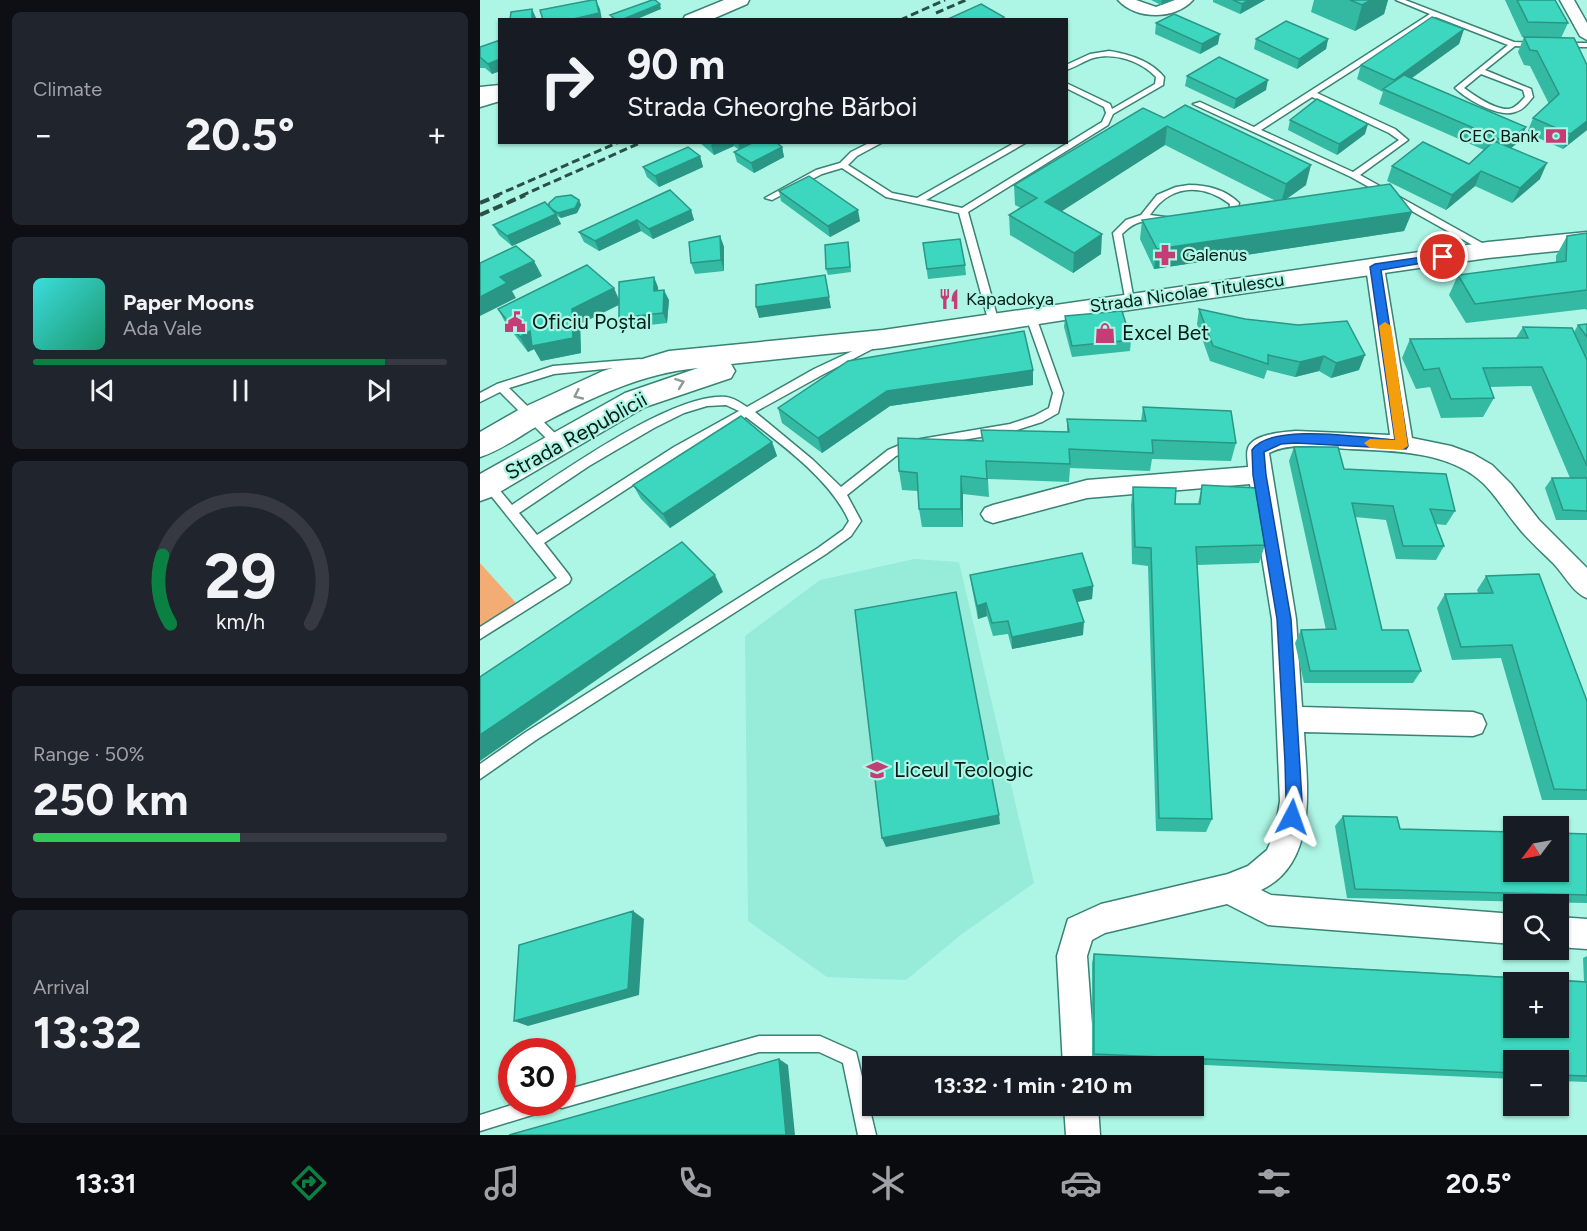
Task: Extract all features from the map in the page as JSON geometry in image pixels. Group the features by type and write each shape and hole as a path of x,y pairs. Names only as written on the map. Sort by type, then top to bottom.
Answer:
{"main road":[{"path":"697,18 740,0"},
{"path":"480,101 498,93"},
{"name":"Strada Nicolae Titulescu","path":"798,349 883,339 1488,250 1584,239"},
{"name":"Strada Republicii","path":"480,446 530,417 613,378 669,361 798,349"},
{"name":"Strada Republicii","path":"484,486 635,400 686,381 798,349"}],"street":[{"path":"1125,0 1150,12 1162,13 1186,0"},
{"path":"1567,0 1587,36"},
{"path":"480,92 498,92"},
{"path":"1375,267 1402,446"},
{"path":"1078,1056 1072,956 1079,930 1101,919 1229,889 1258,876 1278,860 1289,832 1294,801 1284,619 1260,475 1258,450 1281,440 1436,449 1460,456 1485,471 1537,534 1564,557 1587,588"},
{"path":"993,514 1087,489 1260,475"},
{"path":"1289,719 1473,724"},
{"path":"1229,889 1268,909 1503,928"},
{"path":"1569,933 1587,934"},
{"path":"1082,1116 1083,1135"}],"lane":[{"path":"1399,0 1513,44 1545,45"},
{"path":"1255,130 1435,14"},
{"path":"1480,71 1527,89 1529,97 1523,104 1510,111 1501,110 1466,94 1459,88 1513,44"},
{"path":"1556,45 1587,45"},
{"path":"843,165 890,195 963,211 1105,123 1110,113 1159,85 1160,77 1154,69 1115,53 1089,56 1068,67"},
{"path":"1068,87 1107,106 1110,113"},
{"path":"1312,94 1392,131 1404,140 1354,174"},
{"path":"1197,105 1354,174 1488,250"},
{"path":"769,198 819,172 843,165 854,154 875,144"},
{"path":"917,202 1019,144"},
{"path":"1145,216 1158,198 1187,187 1202,186 1223,193 1235,203 1233,212 1215,221"},
{"path":"963,211 994,323"},
{"path":"1129,301 1117,233 1127,222 1145,216 1176,221"},
{"path":"840,494 892,453 913,444 1010,428 1053,410 1058,393 1030,317"},
{"path":"536,542 678,450 818,372 883,339"},
{"path":"480,398 501,387 553,369 669,361"},
{"path":"501,387 560,444"},
{"path":"480,772 531,736 822,551 847,533 855,520 850,506 805,459 747,413 727,401 708,402 678,411 623,440 511,512"},
{"path":"480,634 565,579 511,512 484,486"},
{"path":"576,1096 759,1044 820,1044 850,1058 867,1135"},
{"path":"480,1123 504,1116"}],"shaded area":[{"name":"Liceul Teologic","path":"914,559 959,562 1034,883 962,934 906,980 827,977 748,921 745,636 820,580"},
{"path":"480,563 516,603 480,626"}],"building":[{"path":"596,0 599,13 578,18 542,18 540,10"},
{"path":"652,0 660,4 626,18 614,18 610,15"},
{"path":"1233,0 1249,0 1242,4"},
{"path":"1350,0 1371,0 1362,5"},
{"path":"1517,0 1555,0 1568,23 1528,22"},
{"path":"981,4 1004,17 1003,18 950,18"},
{"path":"532,9 532,18 510,18 511,12"},
{"path":"1174,14 1220,34 1202,44 1156,23"},
{"path":"1432,17 1464,29 1394,80 1361,65"},
{"path":"1286,21 1328,39 1299,59 1256,39"},
{"path":"1524,37 1574,38 1587,65 1587,121 1570,134 1533,118 1559,94 1537,51 1530,50"},
{"path":"498,41 498,60 488,64 480,57 480,47"},
{"path":"1219,57 1268,80 1236,99 1187,76"},
{"path":"1404,75 1526,127 1506,142 1383,89"},
{"path":"1317,99 1368,124 1339,144 1290,120"},
{"path":"1185,105 1311,165 1286,184 1167,126 1045,202 1102,234 1074,253 1009,215 1037,198 1014,185 1143,108 1164,118"},
{"path":"1494,141 1547,163 1520,188 1481,171 1452,195 1392,166 1423,142 1469,164"},
{"path":"750,144 778,144 782,147 751,163 734,152"},
{"path":"688,147 700,156 655,176 643,167"},
{"path":"809,176 858,210 828,226 779,191"},
{"path":"1390,184 1412,212 1157,249 1142,220"},
{"path":"670,190 691,210 649,229 637,220 595,241 579,232"},
{"path":"571,195 579,200 575,208 558,213 549,206 549,203 556,197"},
{"path":"545,202 556,214 507,236 493,225"},
{"path":"1587,233 1587,290 1475,304 1458,275 1566,261 1567,236"},
{"path":"720,236 721,260 691,263 689,242"},
{"path":"960,239 965,265 927,269 923,243"},
{"path":"848,242 850,267 826,269 825,245"},
{"path":"516,246 534,261 500,277 507,283 480,297 480,263"},
{"path":"587,265 614,288 572,309 573,338 532,346 530,331 520,337 498,309"},
{"path":"825,275 829,297 756,307 756,285"},
{"path":"654,277 654,291 664,290 663,313 619,318 619,282"},
{"path":"1199,309 1245,319 1298,325 1347,321 1365,355 1336,363 1324,356 1300,362 1268,355 1268,364 1213,346"},
{"path":"1122,311 1131,340 1072,346 1065,316"},
{"path":"1587,324 1587,337 1578,325"},
{"path":"1523,327 1572,328 1587,360 1587,466 1542,367 1483,368 1494,398 1451,399 1439,368 1424,370 1410,339 1528,338"},
{"path":"1024,331 1033,370 887,391 818,438 778,408 848,361"},
{"path":"1143,407 1231,411 1236,443 1152,440 1153,453 1069,449 1070,464 986,461 987,479 961,476 961,509 919,509 917,473 899,471 898,438 983,441 981,430 1069,432 1067,419 1146,421"},
{"path":"741,416 772,442 663,514 633,485"},
{"path":"1294,447 1338,447 1344,469 1446,474 1455,511 1430,509 1444,546 1403,546 1393,506 1352,503 1382,630 1408,630 1421,671 1310,671 1301,630 1336,629"},
{"path":"1552,478 1587,478 1587,511 1563,510"},
{"path":"1202,485 1257,488 1265,545 1196,547 1212,819 1159,818 1151,548 1135,547 1133,487 1176,488 1175,504 1200,504"},
{"path":"682,542 715,575 480,735 480,677"},
{"path":"1082,553 1093,586 1073,590 1084,622 1012,637 1008,621 992,623 986,603 977,606 970,575"},
{"path":"1539,574 1587,701 1587,790 1554,789 1512,645 1461,647 1445,594 1493,593 1486,576"},
{"path":"956,592 999,815 882,838 855,610"},
{"path":"1343,816 1397,817 1400,829 1503,832 1503,882 1569,882 1569,833 1587,834 1587,895 1355,889"},
{"path":"633,911 628,989 514,1021 519,945"},
{"path":"1094,954 1503,977 1503,1038 1569,1038 1569,981 1587,982 1587,1076 1569,1075 1569,1050 1503,1050 1503,1073 1204,1059 1204,1056 1094,1054"},
{"path":"779,1059 786,1135 509,1135"}],"railway":[{"path":"904,18 945,0"},
{"path":"936,13 966,0"},
{"path":"495,196 614,144"},
{"path":"521,196 638,144"},
{"path":"480,203 499,195"},
{"path":"480,215 525,195"}],"slow traffic":[{"path":"1370,443 1402,446 1385,326"}],"place":[{"name":"CEC Bank","path":"1556,136"},
{"name":"Galenus","path":"1165,255"},
{"name":"Kapadokya","path":"949,299"},
{"name":"Oficiu Poștal","path":"515,322"},
{"name":"Excel Bet","path":"1105,333"},
{"name":"Liceul Teologic","path":"877,770"}],"route":[{"path":"1292,817 1294,801 1292,732 1289,719 1284,619 1260,475 1258,450 1281,440 1296,439 1402,446 1375,267 1443,257"}]}
